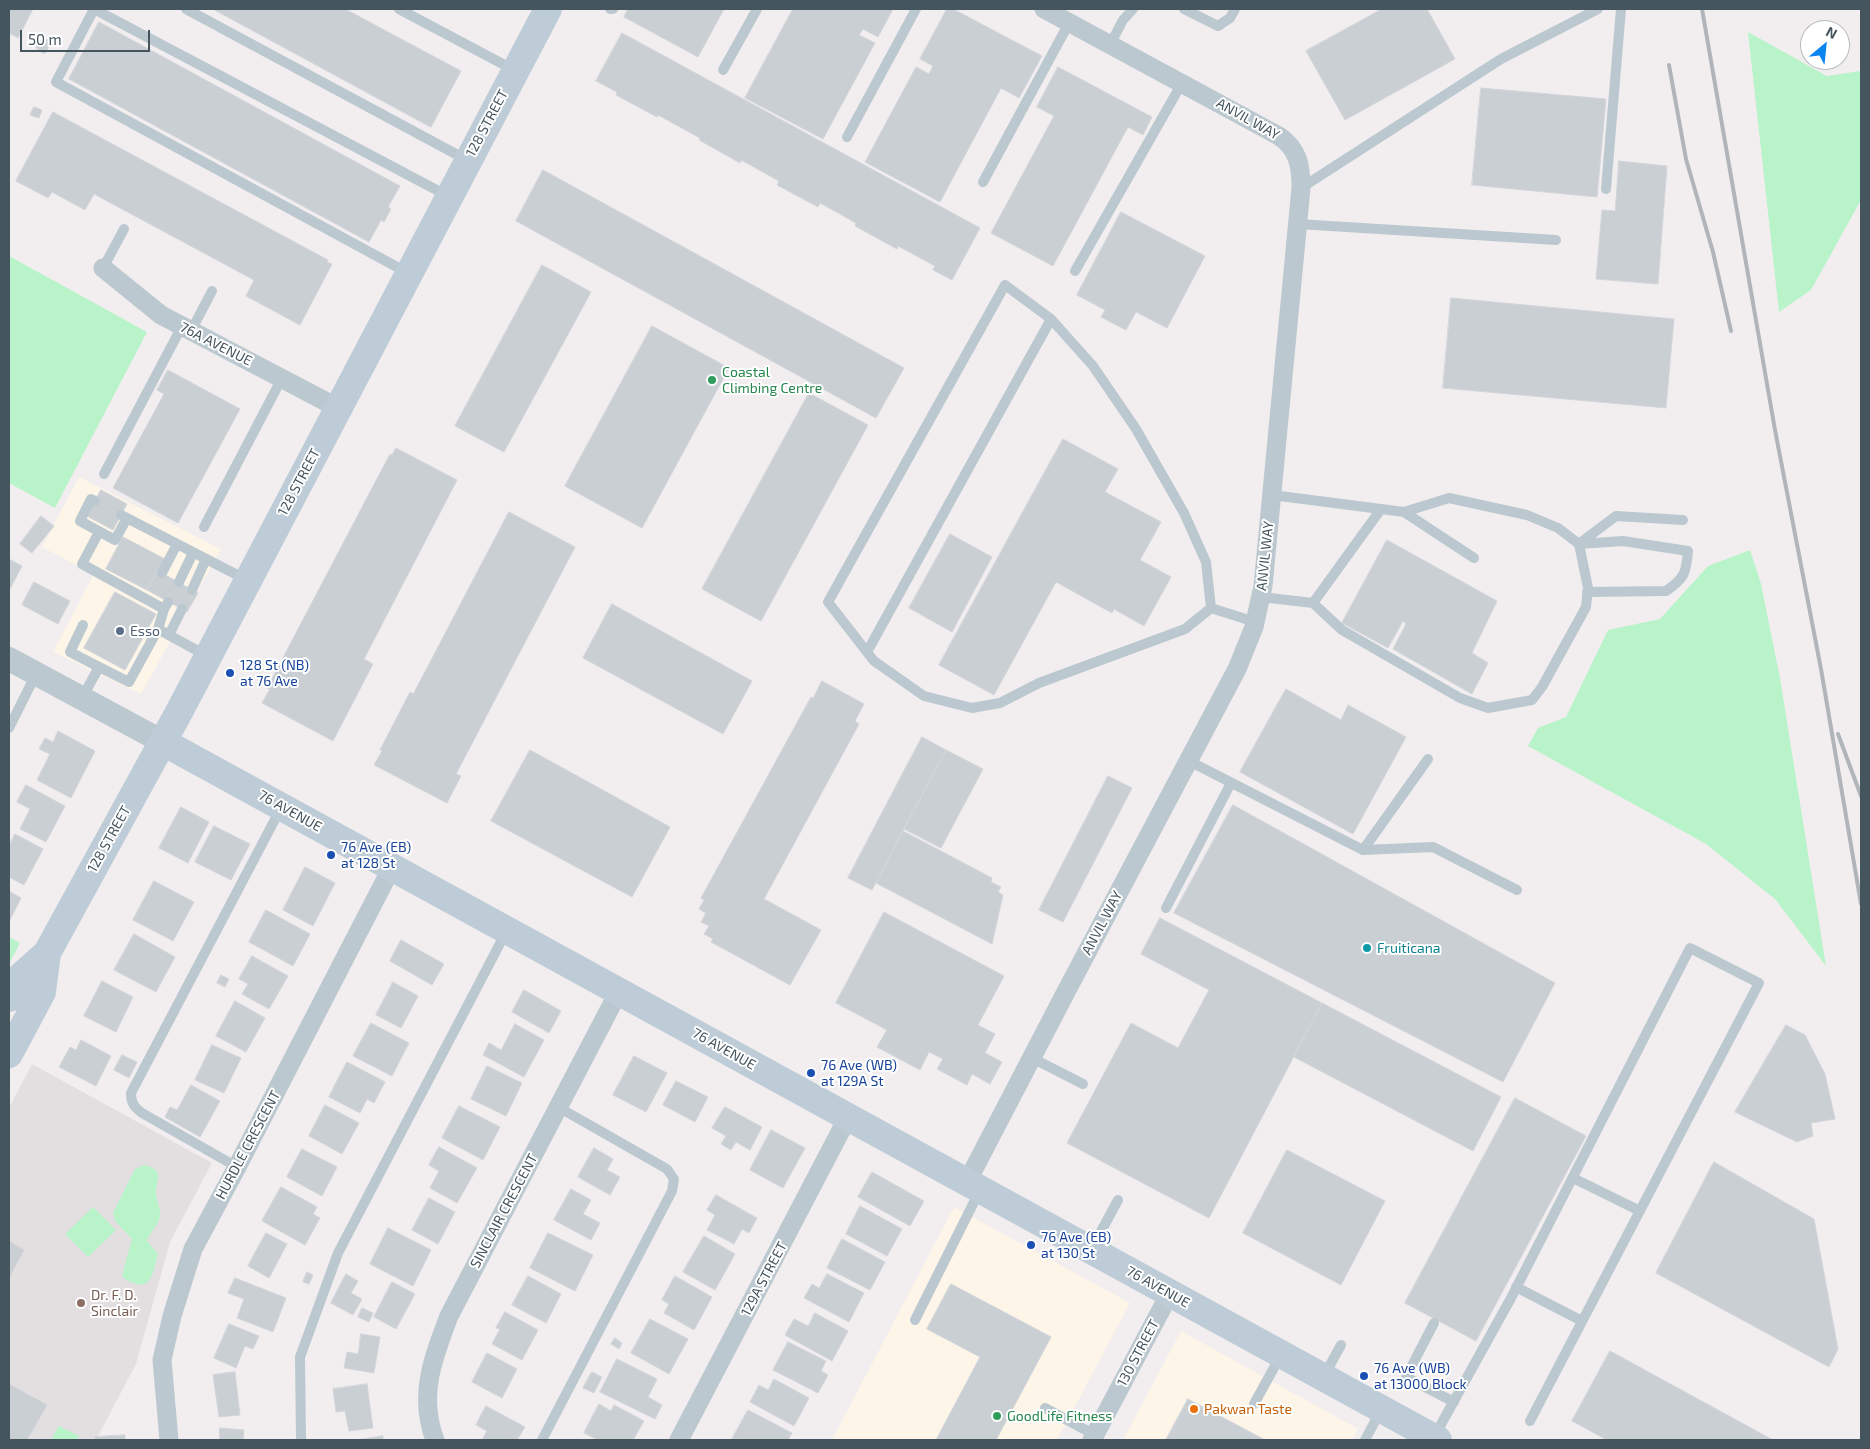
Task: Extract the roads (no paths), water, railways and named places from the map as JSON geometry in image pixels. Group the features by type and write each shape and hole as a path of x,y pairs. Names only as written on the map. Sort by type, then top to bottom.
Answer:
{"main road":[{"name":"128 STREET","path":"9,998 19,978 47,953 163,742 548,9"},
{"name":"76 AVENUE","path":"163,742 1436,1439"},
{"name":"128 STREET","path":"9,1054 42,992 47,953"}],"street":[{"name":"ANVIL WAY","path":"974,1186 1032,1058 1236,669 1255,622 1261,597 1272,495 1301,188 1300,165 1297,154 1285,140 1044,9"},
{"name":"76A AVENUE","path":"103,268 161,315 338,408"},
{"name":"76 AVENUE","path":"9,659 163,742"},
{"name":"HURDLE CRESCENT","path":"169,1440 162,1360 172,1316 193,1249 392,867"},
{"name":"SINCLAIR CRESCENT","path":"435,1440 432,1433 426,1396 432,1358 449,1316 619,991"},
{"name":"129A STREET","path":"679,1440 848,1117"},
{"name":"130 STREET","path":"1093,1438 1170,1293"}],"lane":[{"path":"409,273 56,82 64,66 94,9 448,197"},
{"path":"186,9 467,160"},
{"path":"400,9 514,71"},
{"path":"723,70 757,9"},
{"path":"847,137 916,9"},
{"path":"1110,45 1123,20 1133,9"},
{"path":"1184,9 1218,26 1230,18 1235,9"},
{"path":"1301,188 1501,59 1598,9"},
{"path":"1606,189 1621,9"},
{"path":"982,182 1069,23"},
{"path":"1075,270 1182,83"},
{"path":"1298,224 1556,240"},
{"path":"103,268 124,229"},
{"path":"1005,286 1051,319 1093,366 1136,429 1184,514 1206,562 1211,608 1185,629 1039,683 1000,703 972,708 924,696 874,661 828,602 1005,286"},
{"path":"104,474 186,329 212,291"},
{"path":"867,652 1051,319"},
{"path":"204,527 282,378"},
{"path":"1272,495 1404,512 1449,498 1528,514 1558,528 1579,544 1623,541 1688,551 1686,572 1666,591 1587,592"},
{"path":"95,501 91,498 80,522 116,540 124,516 247,580"},
{"path":"1313,603 1381,509"},
{"path":"1404,512 1474,558"},
{"path":"1579,544 1616,516 1683,520"},
{"path":"83,625 70,652 128,682 158,629 166,605 82,564 100,532"},
{"path":"162,574 177,544"},
{"path":"1261,597 1313,603 1342,630 1460,698 1488,708 1532,700 1550,673 1586,607 1587,592 1579,544"},
{"path":"179,582 194,553"},
{"path":"192,590 206,559"},
{"path":"1211,608 1255,622"},
{"path":"169,635 182,609"},
{"path":"158,629 207,656"},
{"path":"82,698 99,667"},
{"path":"9,728 36,674"},
{"path":"1189,760 1363,850 1433,846 1517,890"},
{"path":"1363,850 1428,760"},
{"path":"1166,908 1231,783"},
{"path":"237,1167 142,1113 134,1107 131,1093 282,807"},
{"path":"301,1440 300,1357 338,1252 507,930"},
{"path":"1436,1439 1573,1178 1690,948 1759,984 1530,1421"},
{"path":"1032,1058 1083,1084"},
{"path":"542,1440 672,1191 674,1179 667,1169 558,1106"},
{"path":"1573,1178 1640,1211"},
{"path":"915,1320 974,1186"},
{"path":"1091,1250 1118,1200"},
{"path":"1516,1287 1582,1322"},
{"path":"1434,1323 1406,1377 1454,1402"},
{"path":"1324,1377 1341,1345"},
{"path":"1254,1404 1281,1354"},
{"path":"1045,1408 1093,1438"},
{"path":"1365,1440 1382,1409"}],"railway":[{"path":"1702,9 1775,430 1821,669 1861,904"},
{"path":"1669,65 1686,159 1713,252 1731,331"},
{"path":"1838,734 1861,796"}],"place":[{"name":"Coastal Climbing Centre","path":"712,380"},
{"name":"Esso","path":"120,631"},
{"name":"128 St (NB) at 76 Ave","path":"230,673"},
{"name":"76 Ave (EB) at 128 St","path":"331,855"},
{"name":"Fruiticana","path":"1367,948"},
{"name":"76 Ave (WB) at 129A St","path":"811,1073"},
{"name":"76 Ave (EB) at 130 St","path":"1031,1245"},
{"name":"Dr. F. D. Sinclair","path":"81,1303"},
{"name":"76 Ave (WB) at 13000 Block","path":"1364,1376"},
{"name":"Pakwan Taste","path":"1194,1409"},
{"name":"GoodLife Fitness","path":"997,1416"}]}
